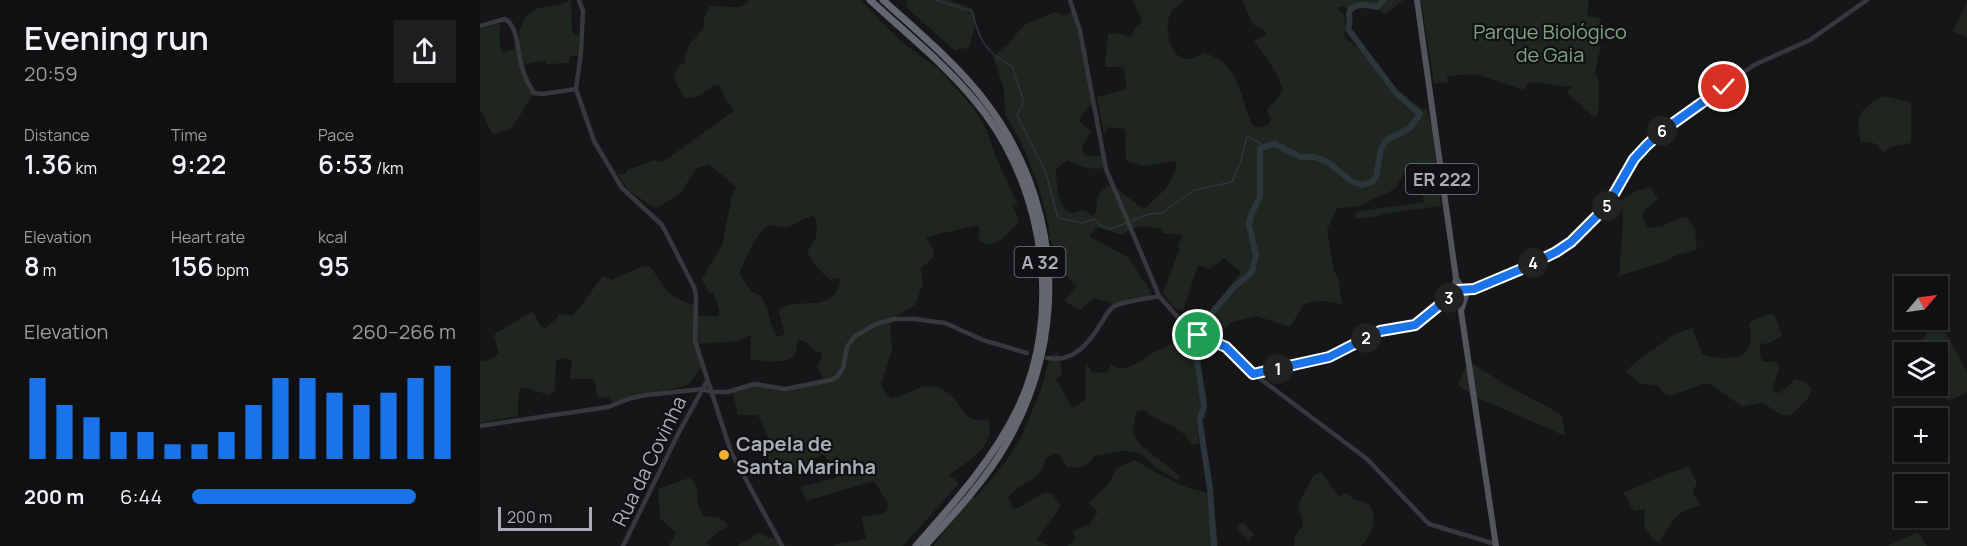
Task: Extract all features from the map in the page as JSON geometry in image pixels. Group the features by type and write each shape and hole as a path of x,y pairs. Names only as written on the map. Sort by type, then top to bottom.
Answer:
{"highway":[{"name":"A 32","path":"870,0 958,82 998,133 1029,201 1042,278 1042,315 1035,356 1018,407 1001,439 976,476 916,546"},
{"name":"A 32","path":"883,0 966,78 1005,130 1023,165 1035,199 1049,272 1048,318 1043,349 1022,413 986,474 925,546"}],"main road":[{"name":"ER 222","path":"1416,0 1495,545"}],"street":[{"path":"579,0 583,11 576,89 594,141 622,188 662,225 694,287 695,341 707,381 735,462 782,546"},
{"path":"1070,0 1080,31 1106,169 1159,296 1190,331 1229,349 1253,374 1367,459 1429,524 1495,545"},
{"path":"1253,374 1329,357 1380,331 1415,325 1447,300 1556,252 1571,242 1607,206 1639,153 1665,129 1754,65 1810,40 1867,0"},
{"path":"480,26 505,19 509,22 525,76 534,93 576,89"},
{"path":"1447,300 1456,276"},
{"path":"1047,358 1056,360 1068,358 1082,349 1108,312 1116,305 1159,296"},
{"path":"480,426 608,408 631,398 647,395 702,389 712,392 728,392 754,384 785,389 831,380 838,376 843,368 847,347 854,337 876,324 894,319 945,323 983,340 1027,353"},
{"name":"Rua da Covinha","path":"623,546 707,381"}],"green space":[{"path":"571,0 572,30 574,34 580,36 579,56 570,56 569,63 547,64 544,60 520,65 534,93 512,128 493,135 480,109 480,29 499,24 503,53 519,47 519,34 523,21 531,12"},
{"path":"749,0 861,0 901,42 938,68 972,106 987,130 995,155 1018,205 1012,203 1019,222 1001,240 989,245 979,241 979,225 926,237 934,251 933,258 921,268 923,284 915,305 890,320 892,350 881,385 890,398 919,388 936,387 950,394 970,418 989,419 990,429 988,438 979,452 949,475 959,483 903,546 833,546 866,538 861,516 878,515 887,511 888,504 874,481 806,501 800,487 836,478 830,462 823,454 791,473 782,459 771,464 762,448 769,441 758,415 738,415 733,393 750,383 758,382 783,388 818,381 823,377 817,366 822,357 821,352 815,351 798,339 796,352 792,358 781,361 750,359 751,335 737,341 698,344 701,367 688,385 613,403 609,396 598,398 594,379 570,379 572,360 564,358 556,361 555,390 549,395 526,388 521,389 518,395 518,416 480,423 480,361 490,360 499,353 494,336 496,333 532,312 540,326 545,328 559,314 573,316 603,276 612,280 643,266 650,266 668,292 696,305 698,316 719,316 713,293 709,294 702,279 722,245 736,187 709,164 697,168 680,193 656,209 628,190 618,174 625,174 627,170 655,160 662,162 735,110 726,101 720,85 713,86 697,97 685,98 675,75 684,63 690,44 704,28 704,19 709,7 735,7","holes":["814,216 817,225 816,234 807,250 808,254 830,280 838,278 841,281 830,298 815,303 789,305 780,309 785,334 777,337 762,298 751,291 739,273 756,239 765,228 769,226 788,227"]},
{"path":"908,0 948,0 972,8 976,20 969,48 955,51 906,7"},
{"path":"1133,0 1183,0 1171,12 1168,20 1168,35 1173,50 1184,58 1191,59 1204,53 1226,65 1237,82 1253,126 1259,128 1268,125 1271,120 1267,110 1283,91 1277,74 1254,41 1267,33 1253,24 1242,0 1403,0 1385,15 1369,6 1351,10 1341,6 1337,8 1344,17 1344,36 1348,41 1368,53 1397,89 1423,110 1426,108 1432,126 1441,206 1355,218 1355,213 1360,211 1424,202 1419,169 1404,174 1395,189 1359,206 1337,208 1327,230 1342,305 1328,301 1304,304 1290,327 1256,316 1232,322 1214,338 1211,337 1201,363 1201,379 1207,398 1206,417 1196,422 1199,444 1192,445 1185,435 1172,425 1143,410 1136,412 1132,433 1143,447 1180,476 1179,481 1154,467 1148,459 1137,452 1124,451 1094,456 1086,465 1076,467 1067,467 1059,454 1055,453 1045,459 1044,466 1036,476 1008,498 1016,509 1043,493 1053,495 1061,506 1036,540 1049,546 933,546 972,496 975,498 1007,460 1020,440 1041,390 1050,356 1059,352 1062,374 1056,379 1072,408 1085,400 1086,364 1092,372 1106,372 1111,365 1122,369 1138,363 1151,353 1169,345 1186,328 1200,326 1241,272 1225,258 1209,269 1198,265 1183,311 1173,307 1163,293 1180,248 1178,247 1182,235 1163,233 1163,229 1141,226 1122,235 1097,227 1089,236 1128,257 1150,290 1151,299 1121,306 1094,298 1080,310 1064,301 1077,286 1058,267 1051,240 1049,240 1049,228 1039,187 1021,142 1005,114 1004,89 993,56 1009,43 1024,25 1054,12 1063,15 1072,12 1081,44 1092,103 1081,115 1080,122 1091,131 1082,149 1086,156 1101,156 1104,168 1094,169 1067,160 1056,170 1060,200 1069,212 1083,210 1092,216 1096,213 1100,192 1112,185 1143,209 1164,189 1172,178 1177,163 1173,161 1144,166 1126,161 1125,129 1109,127 1104,134 1097,97 1127,89 1123,67 1105,67 1108,34 1116,33 1131,37 1136,27 1142,22"},
{"name":"Parque Biológico de Gaia","path":"1421,0 1589,0 1587,16 1601,18 1595,45 1601,46 1595,73 1599,80 1598,114 1595,118 1567,93 1572,87 1529,82 1524,90 1476,74 1447,76 1448,82 1434,84"},
{"path":"1967,1 1967,38 1953,31"},
{"path":"1883,96 1911,102 1911,143 1894,146 1883,152 1874,143 1861,143 1858,126 1863,110"},
{"path":"1651,187 1658,200 1644,211 1643,218 1648,228 1662,226 1687,217 1695,229 1697,250 1619,276 1623,222 1621,200 1636,191"},
{"path":"1771,314 1775,316 1782,335 1770,343 1761,344 1760,353 1763,362 1778,362 1779,369 1772,388 1774,392 1780,393 1795,379 1806,382 1811,388 1809,397 1791,415 1781,414 1762,403 1743,407 1706,383 1670,396 1664,394 1657,385 1640,384 1626,371 1675,334 1692,328 1702,354 1722,358 1739,356 1746,352 1750,345 1749,324 1751,321"},
{"path":"1924,330 1944,330 1967,372 1967,392 1949,401 1944,396 1948,396 1948,342 1922,342 1926,334"},
{"path":"1472,363 1506,385 1559,413 1562,416 1565,436 1478,398 1457,385 1466,367"},
{"path":"1134,460 1179,484 1213,495 1218,546 1067,546 1076,539 1072,531 1091,524 1098,512 1089,503 1108,484 1116,469"},
{"path":"1689,466 1697,481 1693,493 1701,506 1686,510 1675,518 1660,542 1653,539 1644,526 1645,509 1634,511 1623,493"},
{"path":"1321,472 1339,497 1347,493 1354,500 1369,506 1373,511 1373,526 1361,546 1294,546 1295,537 1303,525 1298,505 1314,475"},
{"path":"689,478 695,485 698,504 704,517 718,517 728,526 706,543 710,546 669,546 676,533 660,518 658,489"},
{"path":"1243,522 1254,535 1248,541 1236,527"},
{"path":"760,532 768,538 777,538 781,546 737,546"},
{"path":"1918,532 1927,546 1889,546 1889,545"}],"waterway":[{"path":"935,0 972,11 984,44 995,56 1012,66 1024,102 1017,115 1046,173 1058,218 1083,223 1094,219 1100,225 1110,229 1126,223"},
{"path":"1200,419 1204,406 1197,361 1197,342 1211,314 1234,287 1252,272 1256,255 1249,225 1260,196 1260,148 1275,144 1300,157 1315,157 1328,162 1351,181 1362,185 1372,182 1376,177 1381,148 1387,140 1410,128 1420,114 1396,93 1348,29 1350,10 1360,5 1377,7 1384,0"},
{"path":"1131,221 1149,214 1162,213 1194,190 1232,182 1241,161 1247,136 1265,146"},
{"path":"1200,424 1210,489 1214,546"}],"place":[{"name":"Capela de Santa Marinha","path":"724,455"}],"route":[{"path":"1198,335 1226,347 1253,374 1329,357 1380,331 1415,325 1458,290 1474,289 1524,268 1571,242 1607,206 1639,153 1665,129 1724,87"}]}
